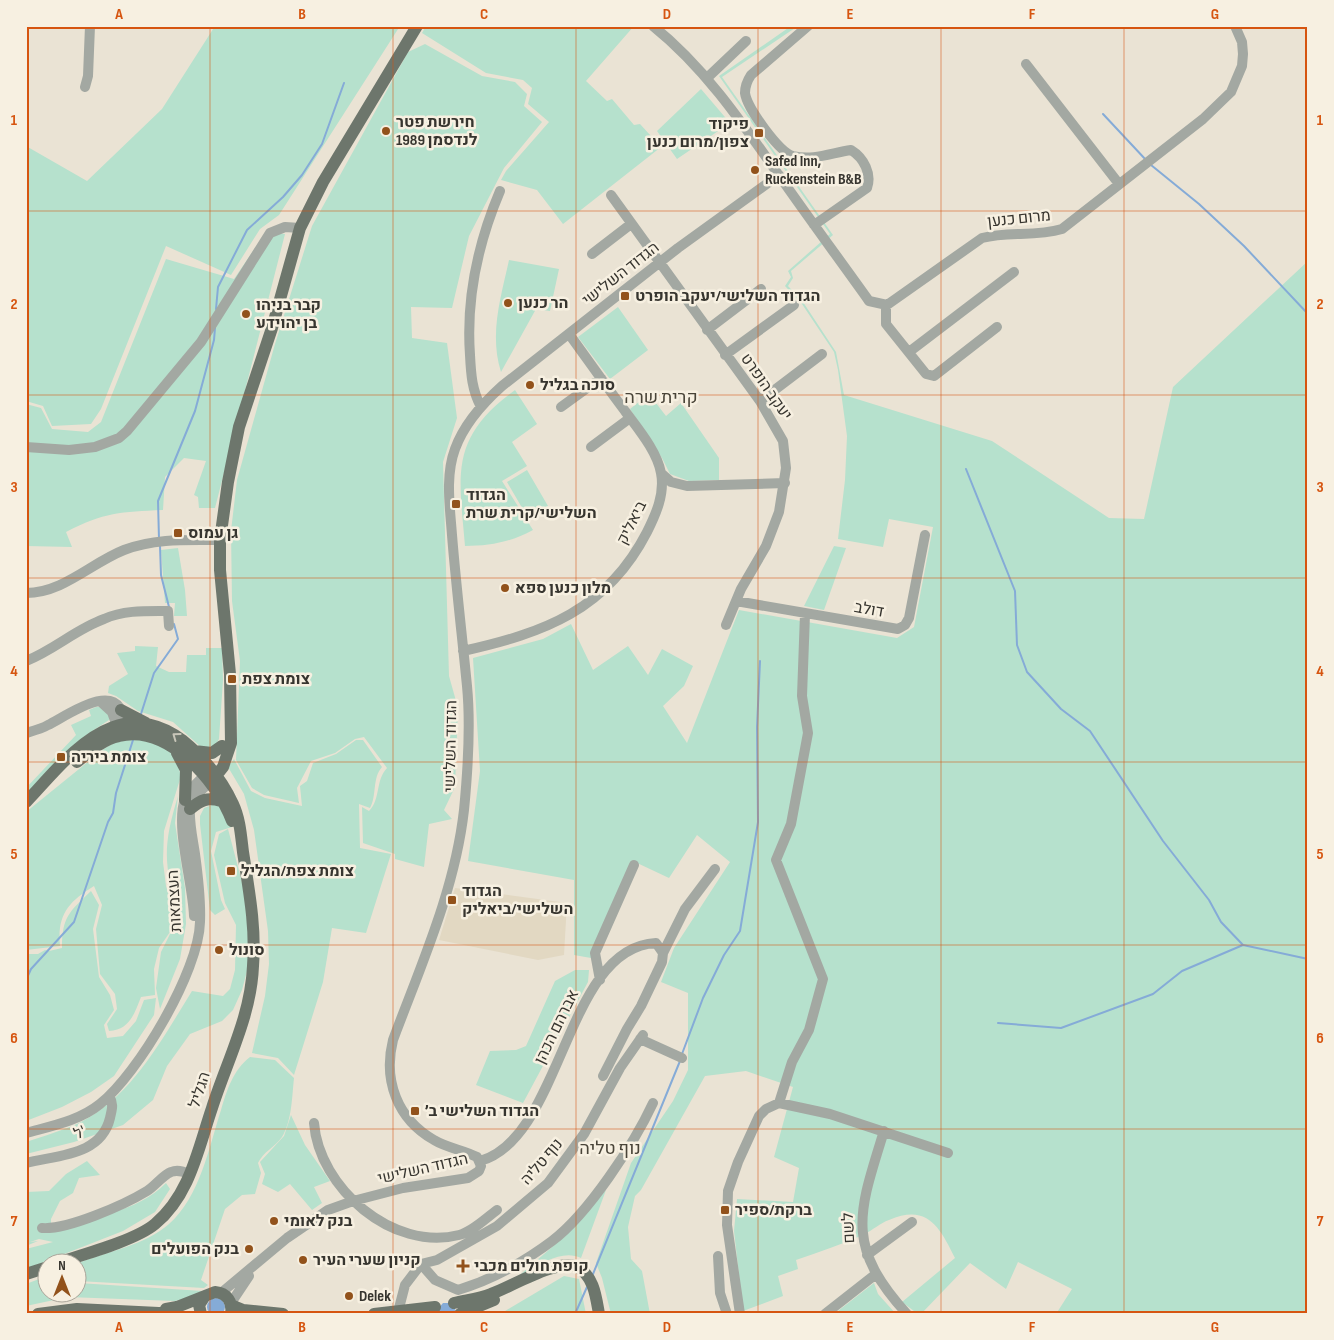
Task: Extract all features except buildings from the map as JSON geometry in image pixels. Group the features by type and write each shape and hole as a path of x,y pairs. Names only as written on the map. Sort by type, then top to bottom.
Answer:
{"main road":[{"path":"211,776 231,743 230,674 220,578 220,540 228,482 239,427 272,328 300,228 323,182 389,76 417,26"},
{"path":"121,710 146,723 164,728 194,751 211,776"},
{"path":"211,776 230,716"},
{"path":"26,802 81,748 120,729 146,723"},
{"path":"120,729 151,738 174,748 211,776"},
{"path":"194,751 212,753 222,746"},
{"path":"174,748 186,770 188,804 212,798 220,801"},
{"name":"הגליל","path":"211,776 220,801 228,810 243,854"},
{"name":"הגליל","path":"88,1252 144,1232 170,1208 186,1184 224,1070 248,1008 253,969 255,928 234,806 211,776"},
{"path":"374,1314 434,1310 444,1300 457,1310 558,1266 576,1266 586,1273 596,1296 599,1314"},
{"path":"26,1274 38,1270"},
{"path":"154,1312 177,1307 214,1292 221,1293 231,1307 283,1314"},
{"path":"200,1314 199,1306 204,1296"},
{"path":"38,1314 77,1309 179,1314"}],"street":[{"path":"85,87 88,76 90,26"},
{"path":"653,26 683,52 707,78 746,129 869,301 886,305 886,324 926,374 934,376 997,327"},
{"path":"808,26 751,75 746,82 745,91 753,112 779,147 790,155 814,158 851,150 857,154 869,173 870,180 867,188 814,225"},
{"name":"מרום כנען","path":"886,305 982,238 1000,233 1045,234 1062,229 1203,119 1230,92 1242,66 1242,42 1235,26"},
{"path":"707,78 746,41"},
{"path":"1026,64 1119,184"},
{"name":"הגדוד השלישי","path":"221,1293 307,1224 328,1210 352,1201 414,1186 468,1178 479,1171 480,1161 473,1155 432,1139 416,1126 397,1102 388,1068 394,1040 440,914 458,855 468,750 468,708 455,577 450,479 452,459 460,436 481,407 502,386 659,264 779,175"},
{"path":"481,407 472,386 469,308 485,234 500,191"},
{"path":"611,194 659,264"},
{"path":"592,254 631,224"},
{"path":"26,446 84,449 96,447 119,438 184,365 201,342 270,233 285,226 300,228"},
{"name":"יעקב הופרט","path":"659,264 760,401 783,441 786,453 785,484 779,512 766,546 726,625"},
{"path":"909,352 1014,272"},
{"path":"708,330 761,289"},
{"path":"725,355 794,305"},
{"name":"ביאליק","path":"463,651 536,632 574,613 603,590 632,556 651,524 660,499 662,474 658,462 630,418 569,334"},
{"path":"760,401 822,354"},
{"path":"562,407 600,378"},
{"path":"591,447 630,418"},
{"path":"662,474 671,482 687,486 785,484"},
{"name":"דולב","path":"736,602 898,629 905,625 912,607 925,535"},
{"path":"26,593 52,589 108,558 136,546 169,540 220,540"},
{"path":"26,661 56,648 95,622 113,615 132,612 168,611 169,626"},
{"path":"779,1103 792,1062 808,1030 823,979 776,860 791,824 808,733 802,696 805,614"},
{"path":"99,700 108,706 120,729"},
{"path":"26,733 46,726 99,700 114,703 121,710 120,729"},
{"path":"188,804 194,786 211,776"},
{"name":"העצמאות","path":"26,1133 73,1119 99,1105 109,1096 139,1058 159,1028 183,969 193,927 191,881 182,818 188,804"},
{"path":"600,980 595,953 634,865"},
{"path":"603,1076 655,979 662,962 662,953 686,909 715,869"},
{"name":"אברהם הכהן","path":"480,1161 492,1158 504,1149 528,1122 582,1006 600,980 622,955 632,949 656,943 662,953"},
{"name":"נוף טליה","path":"421,1264 438,1260 497,1226 548,1183 584,1134 620,1068 641,1037 682,1058"},
{"name":"ל'","path":"26,1162 80,1150 95,1144 108,1124 113,1106 109,1096"},
{"path":"398,1312 405,1285 421,1264 435,1280 458,1290 483,1282 553,1240 575,1218 611,1173 643,1123 652,1103"},
{"path":"740,1314 727,1225 728,1191 738,1162 759,1116 766,1109 779,1103 830,1114 884,1130 948,1153"},
{"path":"314,1123 320,1153 352,1201 376,1219 414,1235 430,1237 461,1235 498,1210"},
{"name":"לשם","path":"884,1130 863,1204 862,1225 867,1255 876,1274 892,1298 907,1314"},
{"path":"42,1228 52,1229 72,1223 130,1201 150,1189 170,1172 179,1170 190,1174"},
{"path":"867,1255 912,1222"},
{"path":"718,1256 720,1292 727,1314"},
{"name":"הגדוד השלישי","path":"231,1307 262,1260"},
{"path":"825,1314 876,1274"},
{"path":"405,1285 408,1302 414,1310"}],"shaded area":[{"path":"455,888 567,903 564,955 538,960 439,940"}],"green space":[{"path":"215,26 400,26 279,215 260,229 231,275 166,246 101,409 91,424 52,426 43,406 26,401 26,146 87,181 162,109"},
{"path":"426,26 634,26 586,81 607,101 612,99 634,125 640,124 661,147 563,224 537,190 501,180 506,171 549,122 528,104 532,88 523,80 486,73 422,33"},
{"path":"791,26 798,26 722,77 833,235 791,271 793,278 788,286 803,302 836,352 844,395 992,441 1109,518 1144,519 1173,387 1308,261 1308,1314 1056,1314 1072,1289 1018,1262 1006,1289 970,1263 921,1314 918,1314 902,1302 955,1258 938,1228 931,1221 914,1215 889,1220 857,1238 796,1260 798,1269 778,1276 783,1296 743,1311 734,1231 737,1199 793,1202 799,1168 774,1157 793,1087 746,1071 705,1076 641,1190 635,1196 628,1227 631,1259 642,1271 650,1314 611,1314 602,1278 596,1263 631,1163 673,1101 688,1070 688,993 661,982 674,948 730,862 697,835 669,878 635,862 591,958 574,955 574,880 468,861 480,771 473,658 543,639 571,624 593,670 628,646 648,675 662,649 693,666 684,686 663,706 687,743 739,610 897,638 914,627 933,527 889,519 883,547 838,539 845,480 847,436 838,370 834,352 802,304 785,286 791,277 788,271 830,234 719,76"},
{"path":"425,44 482,76 515,82 527,94 524,106 542,122 504,168 469,236 452,308 411,307 412,338 447,343 457,418 443,462 449,676 458,708 455,787 444,810 452,819 429,824 424,867 395,859 395,854 363,843 362,807 369,811 373,806 383,773 387,768 364,737 355,739 335,753 311,761 297,788 299,803 264,795 252,788 236,760 240,661 232,601 231,531 237,480 275,344 312,226 408,52"},
{"path":"701,89 730,123 677,159 657,131"},
{"path":"266,232 285,234 215,508 199,508 198,497 194,495 206,461 184,458 165,477 163,510 113,514 91,520 66,532 72,547 26,546 26,404 41,408 52,429 88,432 101,422 166,259 234,279"},
{"path":"509,260 559,269 550,311 536,309 501,372 496,344 496,330"},
{"path":"618,307 648,350 610,379 578,337"},
{"path":"515,390 537,424 512,442 527,466 502,481 533,530 517,538 500,543 465,546 461,498 463,459 469,441 478,424"},
{"path":"649,394 666,416 681,403 719,458 719,480 689,481 670,474 662,458 630,409"},
{"path":"527,470 548,506 528,518 507,482"},
{"path":"834,546 846,548 824,610 804,606"},
{"path":"178,548 187,616 174,616 175,603 165,603 161,550"},
{"path":"135,646 158,647 156,666 169,672 186,672 187,655 206,655 206,648 222,648 223,680 219,739 215,746 202,748 173,722 138,711 116,696 108,693 109,686 128,674 117,653 135,651"},
{"path":"101,707 110,715 109,720 85,736 26,794 26,788 76,735 71,725 91,716 89,710"},
{"path":"141,737 174,751 181,776 164,831 163,862 166,886 175,915 170,932 159,948 154,969 155,995 141,997 126,1025 109,1031 107,1024 117,1009 115,994 100,974 96,929 102,905 94,886 77,898 66,910 60,926 60,946 26,950 26,812 105,748 120,740"},
{"path":"356,740 363,740 382,767 377,776 370,808 359,804 360,848 391,854 366,933 332,928 323,982 294,1075 278,1058 252,1053 265,996 269,964 268,931 254,830 244,794 228,767 234,759 251,791 265,798 302,806 300,786 307,781 313,763 336,754"},
{"path":"178,796 175,823 185,888 186,924 180,959 160,1009 156,988 161,952 179,916 170,883 167,856 169,830"},
{"path":"212,805 221,805 228,815 232,827 216,832 211,851 221,900 225,909 215,915 210,910 200,824 200,816 204,808"},
{"path":"228,829 244,890 251,956 242,990 233,1010 222,1021 190,1034 167,1066 153,1100 123,1125 74,1142 26,1154 26,1142 81,1122 99,1111 116,1097 145,1064 192,991 223,996 230,989 235,970 236,925 225,903 214,855 219,834"},
{"path":"91,891 99,905 93,929 99,977 110,995 114,1010 104,1025 107,1038 123,1036 136,1021 144,1000 156,998 154,1015 114,1076 91,1092 62,1107 26,1121 26,954 38,954 45,950 62,948 63,929 68,916 77,904"},
{"path":"575,970 589,970 588,982 523,1103 476,1085 490,1051 516,1050 526,1046 555,981"},
{"path":"250,1057 275,1060 294,1078 290,1116 282,1137 258,1163 261,1173 255,1194 242,1195 225,1209 201,1280 208,1285 204,1288 88,1282 88,1260 149,1237 169,1224 180,1213 189,1200 202,1171 231,1081 244,1062"},
{"path":"291,1115 305,1145 330,1181 314,1187 322,1203 312,1210 290,1184 278,1192 262,1184 265,1174 260,1162 284,1136"},
{"path":"87,1161 100,1175 79,1178 73,1193 60,1201 51,1219 51,1226 127,1207 154,1193 166,1183 170,1189 155,1212 123,1231 69,1252 38,1252 38,1264 26,1269 26,1249 53,1242 39,1239 30,1242 38,1241 26,1246 26,1192 49,1191 66,1174"},
{"path":"606,1190 581,1258 564,1256 555,1258 546,1261 514,1280 566,1235"},
{"path":"564,1276 579,1279 586,1314 500,1314"},
{"path":"38,1279 38,1302 45,1302 26,1306 26,1284"},
{"path":"874,1283 878,1294 896,1314 834,1314"},
{"path":"88,1284 203,1291 191,1297 175,1301 88,1298"}],"water":[{"path":"216,1298 222,1301 225,1307 222,1313 216,1316 210,1313 207,1307 210,1301"},
{"path":"443,1303 449,1303 454,1306 456,1314 437,1314 437,1310"}],"waterway":[{"path":"216,309 218,287 247,230 283,197 302,175 322,144 344,83"},
{"path":"1103,114 1146,160"},
{"path":"1151,165 1199,204 1244,246 1308,314"},
{"path":"159,539 158,501 195,411 214,340 215,328"},
{"path":"966,469 1015,591 1017,645 1027,672 1061,709 1090,731 1163,841 1209,900 1221,922 1243,945 1308,959"},
{"path":"160,546 161,575 169,607"},
{"path":"141,714 154,673 178,639 174,624"},
{"path":"682,1054 703,998 724,955 740,931 758,822 757,727 760,661"},
{"path":"26,980 31,969 74,922 108,822 113,813 116,793 133,740"},
{"path":"998,1023 1061,1028 1153,994 1182,971 1243,945"},
{"path":"593,1274 680,1061"},
{"path":"575,1314 587,1287"}],"place":[{"name":"חירשת פטר לנדסמן 1989","path":"386,131"},
{"name":"פיקוד צפון/מרום כנען","path":"759,133"},
{"name":"Safed Inn, Ruckenstein B&B","path":"755,170"},
{"name":"הגדוד השלישי/יעקב הופרט","path":"625,296"},
{"name":"הר כנען","path":"508,303"},
{"name":"קבר בניהו בן יהוידע","path":"246,314"},
{"name":"סוכה בגליל","path":"530,385"},
{"name":"הגדוד השלישי/קרית שרת","path":"456,504"},
{"name":"גן עמוס","path":"178,533"},
{"name":"מלון כנען ספא","path":"505,588"},
{"name":"צומת צפת","path":"232,679"},
{"name":"צומת ביריה","path":"61,757"},
{"name":"צומת צפת/הגליל","path":"231,871"},
{"name":"הגדוד השלישי/ביאליק","path":"452,900"},
{"name":"סונול","path":"219,950"},
{"name":"הגדוד השלישי ב׳","path":"415,1111"},
{"name":"ברקת/ספיר","path":"725,1210"},
{"name":"בנק לאומי","path":"274,1221"},
{"name":"בנק הפועלים","path":"249,1249"},
{"name":"קניון שערי העיר","path":"303,1260"},
{"name":"קופת חולים מכבי","path":"463,1266"},
{"name":"Delek","path":"349,1296"}],"district":[{"name":"קרית שרה","path":"661,397"},
{"name":"נוף טליה","path":"610,1148"}]}
